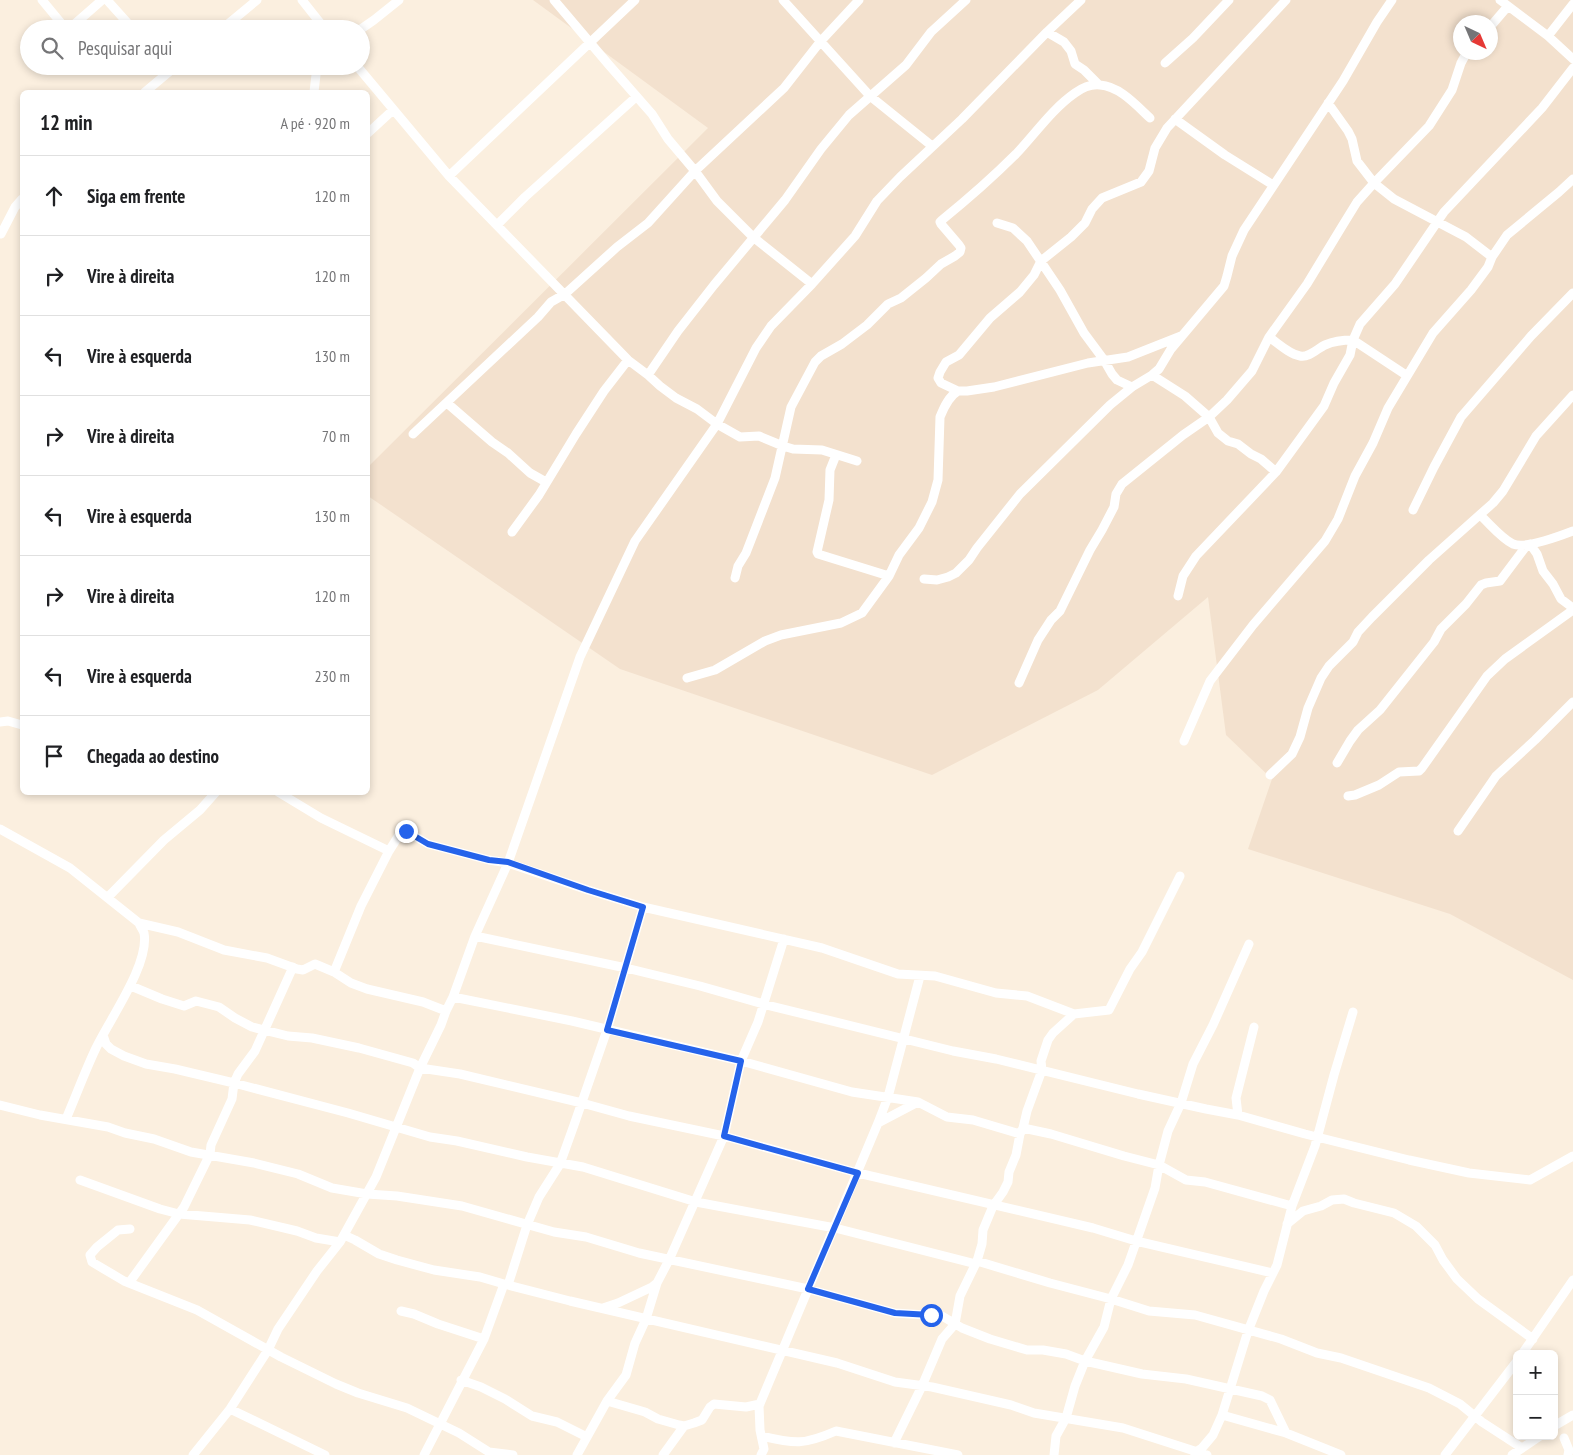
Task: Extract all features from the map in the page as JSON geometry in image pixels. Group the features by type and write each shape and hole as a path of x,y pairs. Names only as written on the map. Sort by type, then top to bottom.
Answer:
{"street":[{"path":"42,0 60,20"},
{"path":"79,20 102,0"},
{"path":"107,0 125,20"},
{"path":"233,20 257,0"},
{"path":"302,0 319,20"},
{"path":"370,23 399,0"},
{"path":"554,0 652,114 668,139 717,201 753,237 812,284"},
{"path":"448,176 635,0"},
{"path":"783,0 870,96 932,146"},
{"path":"413,434 538,317 545,308 565,294 617,247 648,223 695,171 784,88 820,42 859,0"},
{"path":"648,375 678,331 784,200 844,122 859,105 906,66 931,32 966,0"},
{"path":"197,1454 230,1409 268,1350 278,1329 317,1271 342,1239 376,1177 420,1068 453,998 475,936 508,862 580,656 635,541 717,424 756,348 771,326 855,236 877,201 1047,32 1082,0"},
{"path":"1165,63 1193,38 1230,0"},
{"path":"958,391 942,383 938,378 946,362 959,355 990,318 1020,292 1034,275 1041,261 1085,223 1092,209 1102,198 1141,182 1149,171 1156,148 1167,128 1286,0"},
{"path":"924,579 937,580 956,573 969,560 1020,494 1110,405 1159,369 1171,349 1224,286 1237,242 1328,103 1392,0"},
{"path":"1496,15 1503,2 1548,36 1573,59"},
{"path":"1548,36 1573,4"},
{"path":"1047,32 1064,42 1071,51 1074,64 1084,70 1099,85 1125,95 1150,118"},
{"path":"1019,683 1038,640 1051,620 1060,611 1114,507 1116,494 1122,484 1183,435 1209,417 1227,400 1252,371 1270,338 1307,284 1353,209 1374,183 1429,126 1452,90 1463,60"},
{"path":"1178,596 1183,576 1196,556 1276,472 1324,406 1334,383 1350,356 1353,340 1360,324 1395,284 1449,207 1542,108 1573,68"},
{"path":"147,90 163,75"},
{"path":"314,90 316,75"},
{"path":"364,75 448,176 628,360 668,392 740,437 759,436 793,449 822,450 857,461"},
{"path":"735,578 738,566 746,553 775,478 791,408 814,362 842,344 867,325 888,304 901,298 941,264 960,252 961,248 959,245 940,222 992,177 1054,112 1074,94 1086,86 1099,85"},
{"path":"497,225 636,97"},
{"path":"1328,103 1352,138 1357,161 1374,183 1394,199 1411,209 1466,237 1492,257"},
{"path":"370,131 393,110"},
{"path":"1175,119 1225,155 1273,185"},
{"path":"1184,741 1210,681 1253,625 1329,536 1355,476 1373,443 1388,408 1432,332 1471,290 1507,235 1573,178"},
{"path":"1,234 20,201"},
{"path":"998,223 1013,228 1027,241 1060,290 1084,333 1117,380 1132,387"},
{"path":"1414,510 1434,467 1461,417 1531,336 1573,293"},
{"path":"687,678 715,670 781,635 841,623 862,613 889,576 899,555 919,528 932,502 938,480 940,417 953,394 958,391 994,387 1088,363 1128,357 1182,336"},
{"path":"1270,338 1290,352 1302,357 1326,344 1342,340 1353,340 1406,375"},
{"path":"512,532 539,495 604,391 628,360"},
{"path":"1152,375 1185,396 1209,417 1218,434 1261,459 1276,472"},
{"path":"1270,774 1292,754 1300,737 1308,708 1321,678 1329,666 1353,642 1358,632 1429,560 1504,491 1536,436 1573,395"},
{"path":"447,403 530,473 546,482"},
{"path":"836,455 830,470 829,500 816,552 889,576"},
{"path":"1480,515 1508,541 1518,545 1529,544 1573,530"},
{"path":"1348,796 1379,785 1399,772 1422,768 1487,676 1505,659 1573,609 1561,599 1543,571 1537,554 1529,544"},
{"path":"1337,763 1358,730 1380,710 1434,642 1441,629 1466,604 1481,585 1500,581 1529,544"},
{"path":"1458,831 1496,776 1573,702"},
{"path":"0,722 20,725"},
{"path":"108,897 164,840 200,810 213,795"},
{"path":"283,795 320,818 389,851"},
{"path":"0,829 70,868 139,923 144,932 144,945 131,986 96,1048 66,1119"},
{"path":"334,972 353,923 389,851 401,832 406,831 428,844 472,856 508,862 643,907 822,948 898,974 935,976 996,993 1027,996 1074,1014 1109,1010 1130,969 1142,952 1180,876"},
{"path":"424,1455 461,1380 484,1339 539,1197 560,1164 607,1030 643,907"},
{"path":"139,923 178,932 224,950 267,958 303,970 315,964 334,972 351,983 367,989 423,1002 446,1011"},
{"path":"475,936 626,968 953,1051 996,1059 1206,1110 1238,1115 1410,1160 1469,1173 1530,1180 1573,1156"},
{"path":"577,1455 607,1400 626,1375 657,1283 696,1202 724,1136 741,1061 758,1022 784,939"},
{"path":"1054,1455 1056,1436 1066,1418 1075,1386 1104,1327 1111,1299 1128,1265 1155,1188 1168,1131 1181,1103 1193,1064 1213,1025 1249,944"},
{"path":"129,1283 179,1214 210,1154 211,1145 232,1099 234,1083 238,1074 255,1051 293,967"},
{"path":"761,1455 764,1448 759,1421 760,1404 858,1173 888,1097 920,976"},
{"path":"131,986 184,1006 196,1001 219,1006 252,1027 288,1036 312,1038 359,1048 413,1063 420,1068 460,1074 582,1102 629,1116 724,1136 858,1173 1093,1228 1273,1273"},
{"path":"453,998 572,1021 741,1061 852,1092 918,1102 947,1117 973,1120 1022,1131 1051,1134 1159,1165 1186,1180 1205,1182 1292,1206"},
{"path":"1195,1453 1202,1448 1213,1434 1222,1415 1248,1331 1277,1265 1292,1206 1310,1162 1353,1012"},
{"path":"894,1443 922,1386 942,1338 955,1324 960,1296 977,1263 982,1244 983,1230 993,1206 1008,1182 1009,1172 1016,1155 1027,1111 1042,1070 1041,1061 1048,1040 1074,1014"},
{"path":"1238,1115 1236,1098 1254,1027"},
{"path":"103,1035 106,1044 111,1049 146,1064 234,1083 430,1137 583,1167 696,1202 834,1228 977,1263 1149,1311 1195,1316 1281,1339 1317,1353 1342,1358 1429,1388 1460,1404 1474,1416 1522,1448"},
{"path":"878,1123 918,1102"},
{"path":"0,1105 40,1115 108,1127 154,1139 191,1152 254,1163 298,1174 332,1188 462,1206 554,1232 586,1238 639,1254 808,1289 895,1313 942,1316 962,1328 1027,1350 1043,1350 1066,1354 1086,1361 1142,1374 1186,1379 1262,1396 1270,1400 1286,1433"},
{"path":"80,1180 179,1214 250,1220 316,1238 355,1240 379,1254 434,1270 480,1277 646,1319 837,1363 894,1382 1011,1405 1034,1413 1123,1428 1195,1453 1207,1455"},
{"path":"1287,1224 1303,1211 1321,1206 1332,1200 1344,1199 1394,1213 1416,1226 1436,1245 1443,1260 1457,1279 1478,1299 1533,1339"},
{"path":"130,1229 118,1230 97,1247 90,1255 92,1262 129,1283 197,1310 268,1350 341,1386 407,1408 468,1438 489,1452 513,1455"},
{"path":"1525,1350 1573,1280"},
{"path":"603,1308 646,1290 657,1283"},
{"path":"401,1311 484,1339"},
{"path":"1444,1455 1513,1366"},
{"path":"461,1380 489,1391 532,1416 557,1422 587,1437"},
{"path":"607,1400 684,1426 702,1420 714,1404 746,1407 760,1404"},
{"path":"230,1409 325,1455"},
{"path":"1222,1415 1286,1433 1341,1455"},
{"path":"1558,1424 1573,1415"},
{"path":"663,1455 684,1426"},
{"path":"762,1436 786,1442 802,1443 818,1439 836,1431 958,1455"},
{"path":"1564,1438 1569,1450 1568,1455"},
{"path":"1512,1455 1534,1440"}],"shaded area":[{"path":"533,0 1573,0 1573,980 1450,914 1248,849 1272,779 1226,735 1208,597 1098,690 932,775 620,669 370,497 370,465 708,128"}],"route":[{"path":"406,831 428,844 489,860 508,862 643,907 607,1030 741,1061 724,1136 858,1173 808,1289 895,1313 931,1315"}]}
